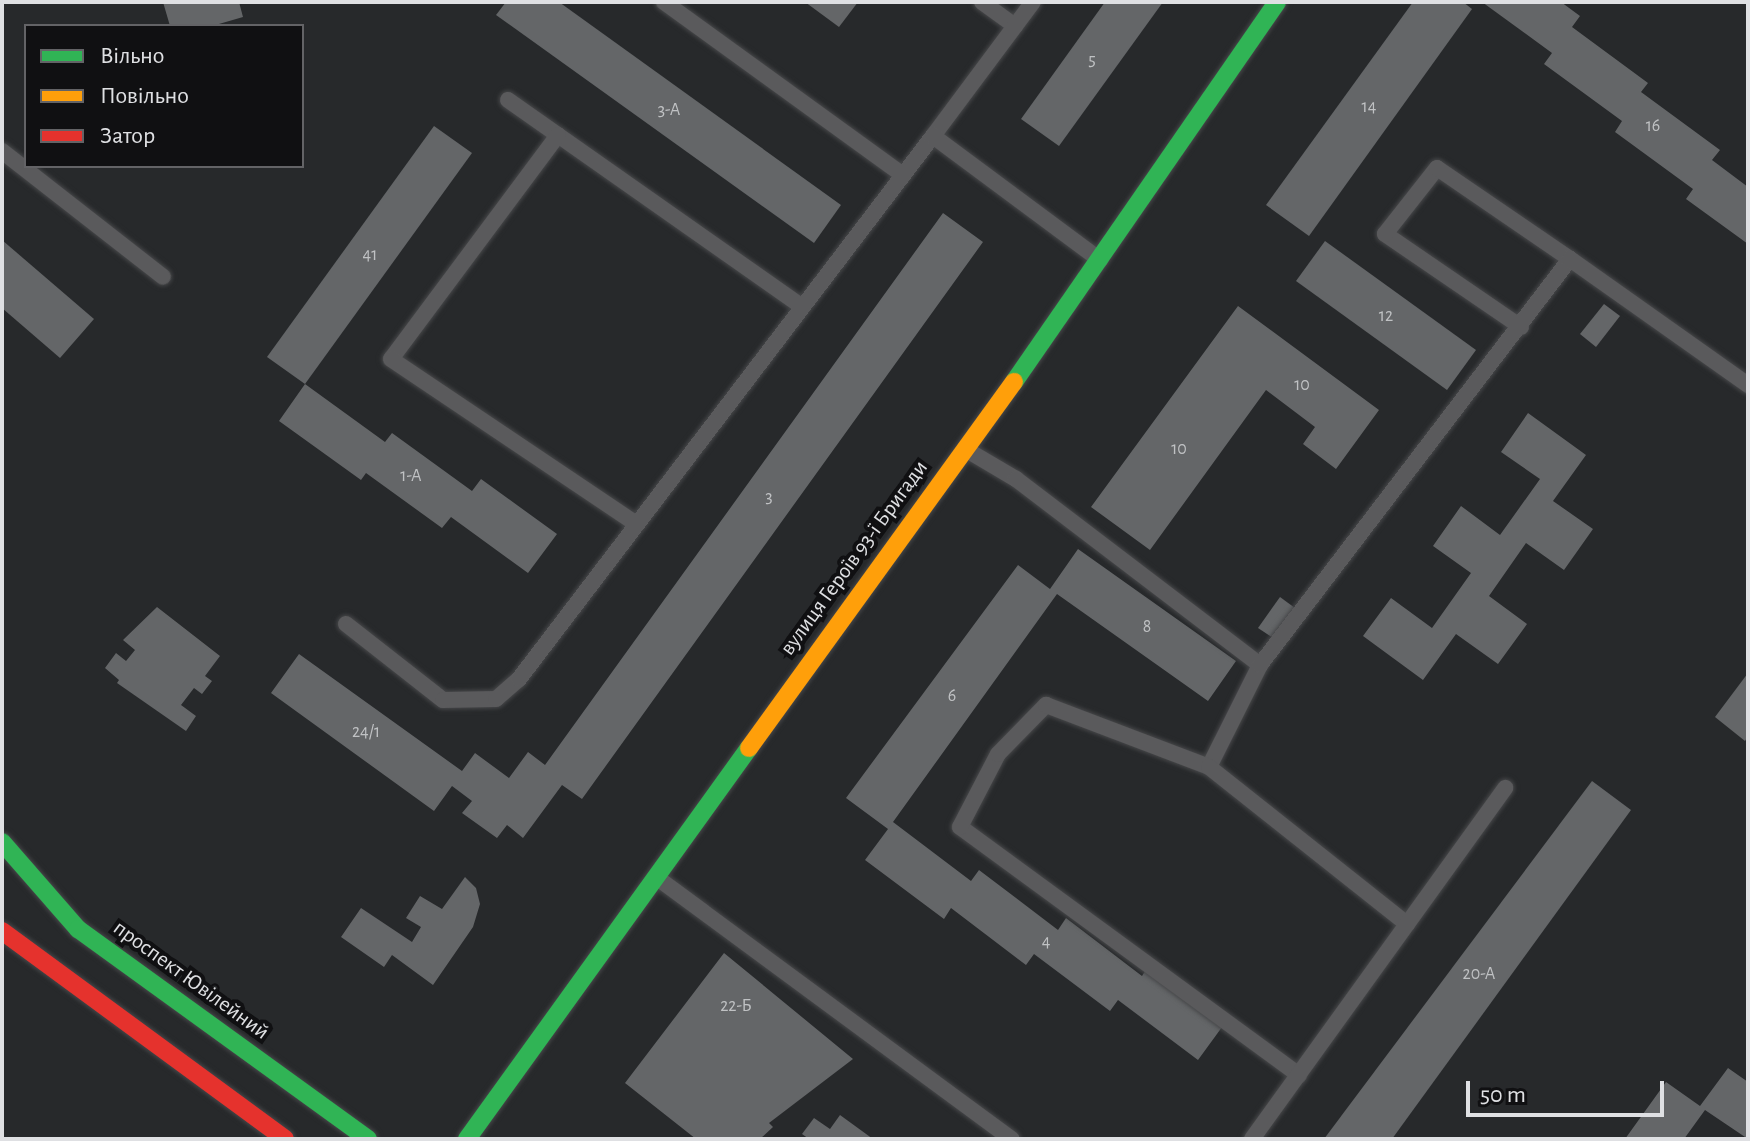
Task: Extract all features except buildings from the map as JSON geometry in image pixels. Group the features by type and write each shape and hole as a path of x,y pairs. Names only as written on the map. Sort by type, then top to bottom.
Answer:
{"street":[{"name":"вулиця Героїв 93-ї Бригади","path":"467,1139 654,875 1101,261 1277,2"},
{"name":"проспект Ювілейний","path":"2,842 78,929 368,1139"},
{"path":"2,931 285,1139"}],"lane":[{"path":"664,2 903,175"},
{"path":"982,2 1015,26"},
{"path":"346,624 443,700 496,699 519,679 1033,2"},
{"path":"508,100 802,307"},
{"path":"558,135 391,359 637,524"},
{"path":"933,136 1101,261"},
{"path":"2,151 163,277"},
{"path":"1521,327 1385,234 1437,168 1748,385"},
{"path":"1209,767 1260,665 1570,259"},
{"path":"964,448 1016,479 1260,665"},
{"path":"1299,1075 960,827 998,754 1046,705 1209,767 1407,924"},
{"path":"1252,1139 1505,788"},
{"path":"654,875 1012,1139"}],"traffic: fast":[{"path":"1014,382 1277,2"},
{"path":"467,1139 749,748"},
{"path":"2,842 78,929 368,1139"}],"traffic: slow":[{"path":"749,748 1014,382"}],"traffic: jam":[{"path":"2,931 285,1139"}]}
